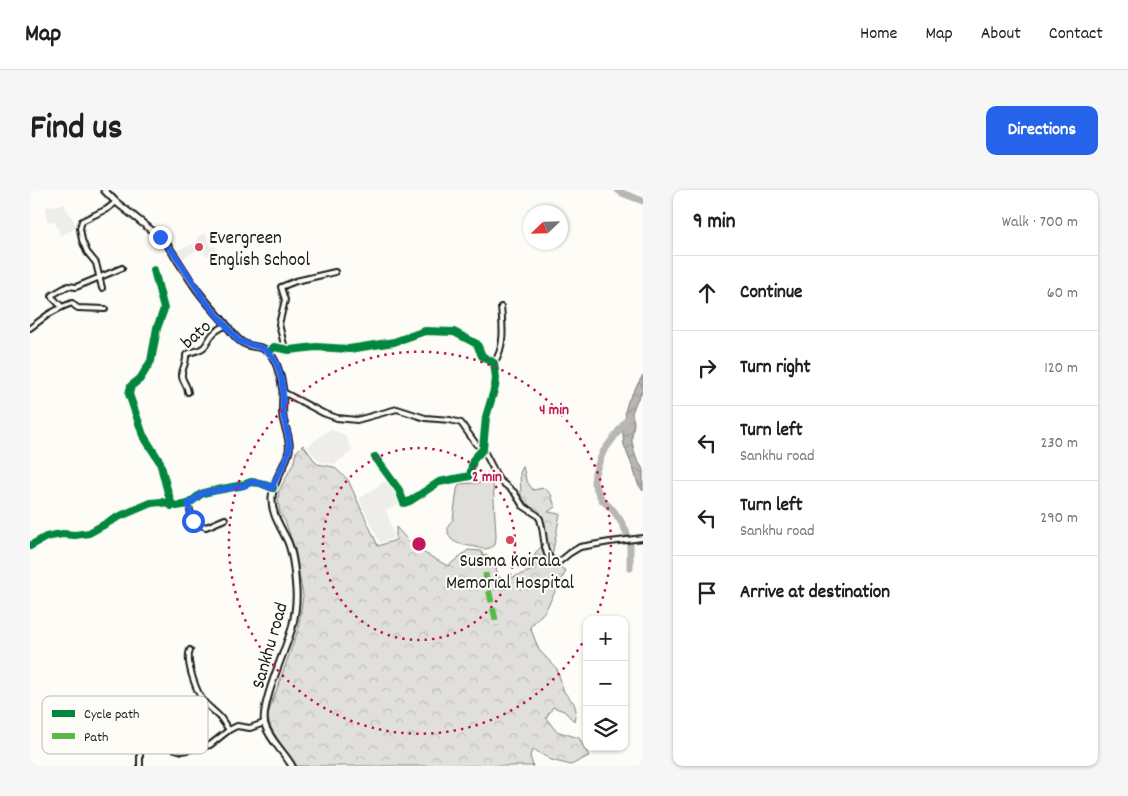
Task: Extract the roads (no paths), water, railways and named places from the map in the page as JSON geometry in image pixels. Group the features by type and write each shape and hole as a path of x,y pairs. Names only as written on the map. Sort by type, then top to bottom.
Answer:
{"main road":[{"path":"104,190 166,243 203,298 241,342 264,348 269,352"},
{"name":"Sankhu road","path":"264,723 264,712 292,628 297,604 292,557 288,543 275,519 272,509 272,488 286,459 289,436 283,419 283,392 279,372 274,358 269,352"},
{"path":"264,723 269,734 292,766"}],"street":[{"path":"102,288 96,263 87,252 82,240 80,224 85,219 101,213 116,202"},
{"path":"62,307 52,295 68,286 76,287 122,268"},
{"path":"154,270 164,309 151,361 140,379 131,386 129,394 143,435 160,462 172,506"},
{"path":"285,349 280,324 285,300 281,287 296,281 335,272"},
{"path":"30,328 49,314 72,303 78,308 105,309"},
{"path":"376,457 399,490 404,503 439,482 470,476 474,460 483,450 486,417 495,387 494,363 501,350 502,339 501,307"},
{"name":"bato","path":"188,392 186,382 182,378 187,354 203,348 213,334 226,325"},
{"path":"269,352 274,347 294,350 316,347 349,349 394,342 425,331 454,332 477,344 482,356 494,363"},
{"path":"283,392 323,413 337,418 357,420 397,409 425,418 457,422 463,426 476,444 483,450 499,480 514,492 523,506 540,519 545,547 548,556 553,562 559,562 580,547 643,538"},
{"path":"30,546 46,537 89,533 118,517 151,503 160,502 172,506 188,504 201,494 238,487 251,482 260,483 272,488"},
{"path":"188,504 195,523 206,527 225,519"},
{"path":"190,650 189,664 201,696"},
{"path":"208,705 221,718 228,730"},
{"path":"208,745 228,730 237,726 250,728 264,723"}],"water":[{"path":"643,375 643,390 632,413 634,423 632,442 636,458 643,469 643,491 638,484 624,445 623,431 628,401"}],"waterway":[{"path":"618,190 643,201"},
{"path":"629,417 603,452 595,473 594,483 602,500 613,510 626,531 630,545 630,568"}],"place":[{"name":"Evergreen English School","path":"199,247"},
{"name":"Susma Koirala Memorial Hospital","path":"510,540"}]}
